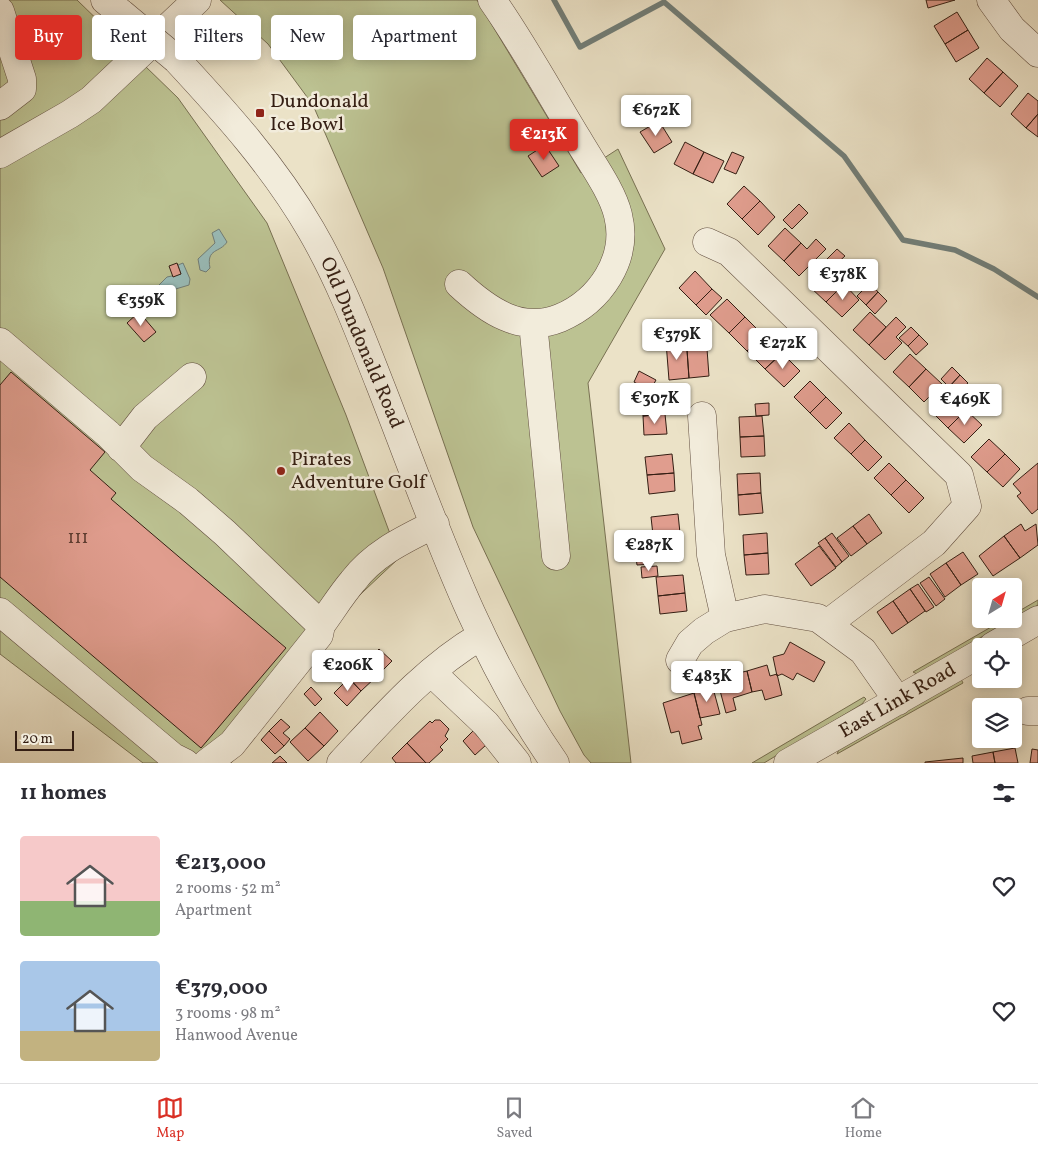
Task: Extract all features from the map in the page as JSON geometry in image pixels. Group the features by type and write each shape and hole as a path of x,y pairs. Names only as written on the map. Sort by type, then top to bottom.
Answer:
{"street":[{"path":"0,154 91,100 197,0"},
{"path":"459,284 477,300 498,314 520,322 533,323 559,318 582,306 602,287 616,264 619,240 618,215 601,179 492,0"},
{"path":"990,0 1012,29 1038,53"},
{"name":"Old Dundonald Road","path":"114,7 176,59 236,122 278,179 312,231 351,311 481,636 555,763"},
{"path":"0,12 22,78 22,89 0,106"},
{"path":"707,242 729,252 959,475 967,506 934,543 827,624"},
{"path":"533,323 556,556"},
{"path":"0,342 142,468 188,502 225,534 320,625"},
{"path":"121,448 145,417 192,377"},
{"path":"702,416 710,555 725,618"},
{"path":"207,763 232,744 319,635 320,625 353,580 374,559 399,541 435,524"},
{"path":"680,660 690,643 704,631 725,618 765,609 818,618 863,650 898,701"},
{"path":"0,612 173,757 185,763"},
{"path":"1006,638 1038,620"},
{"path":"341,763 376,725 431,672 481,636"},
{"name":"East Link Road","path":"802,760 972,658"},
{"path":"431,672 486,724 517,763"}],"green space":[{"path":"0,0 77,0 92,15 92,60 139,60 178,98 267,223 346,415 399,558 347,607 231,763 143,763 0,654"},
{"path":"220,0 477,0 581,173 618,149 665,249 588,383 631,763 591,763 584,755 560,711 473,527 383,268 313,105 280,60 343,60 343,15 271,15 271,48 261,38 261,15 236,15"},
{"path":"1038,600 1038,605 1022,614 1022,609"},
{"path":"989,628 997,628 980,638 972,638"},
{"path":"972,638 972,642 917,674 913,672"},
{"path":"960,677 963,683 837,754 840,747"},
{"path":"864,697 866,699 862,704 764,763 752,763"}],"water":[{"path":"219,229 227,242 210,257 210,268 206,272 200,270 198,259 215,243 212,233"},
{"path":"183,263 190,279 189,285 169,291 162,289 159,285 167,277 181,274 178,265"}],"building":[{"path":"926,0 955,0 928,8"},
{"path":"957,12 968,30 945,44 934,26"},
{"path":"968,30 979,48 956,62 945,44"},
{"path":"987,58 1003,72 984,93 969,79"},
{"path":"1003,72 1018,86 1000,107 984,93"},
{"path":"1028,93 1038,101 1038,114 1026,128 1011,114"},
{"path":"1038,114 1038,137 1026,128"},
{"path":"659,121 672,142 654,153 640,132"},
{"path":"685,142 704,152 693,174 674,164"},
{"path":"545,145 559,166 542,177 528,156"},
{"path":"704,152 724,161 713,183 693,174"},
{"path":"732,152 744,157 736,174 724,169"},
{"path":"744,186 760,201 742,219 727,204"},
{"path":"760,201 775,217 758,235 742,219"},
{"path":"799,204 808,213 792,229 783,220"},
{"path":"785,228 801,243 784,261 768,246"},
{"path":"816,239 826,249 799,276 784,261 801,243 807,249"},
{"path":"837,249 845,256 832,268 825,261"},
{"path":"177,263 181,274 173,277 169,266"},
{"path":"828,269 844,284 826,302 810,287"},
{"path":"695,271 712,289 696,305 679,288"},
{"path":"870,283 878,292 866,305 857,296"},
{"path":"844,284 859,300 842,317 826,302"},
{"path":"712,289 722,298 706,315 696,305"},
{"path":"878,292 887,301 875,314 866,305"},
{"path":"727,299 745,317 729,333 710,315"},
{"path":"139,312 156,332 144,342 127,323"},
{"path":"870,312 886,327 869,345 853,330"},
{"path":"745,317 763,335 747,351 729,333"},
{"path":"896,317 906,327 896,337 902,343 885,360 869,345"},
{"path":"911,327 919,335 908,346 899,338"},
{"path":"763,335 782,353 765,369 747,351"},
{"path":"919,335 928,344 916,355 908,346"},
{"path":"681,340 681,351 687,350 689,378 669,380 666,342"},
{"path":"707,349 709,376 689,378 687,350"},
{"path":"782,353 800,371 784,387 765,369"},
{"path":"910,354 926,369 909,387 893,372"},
{"path":"952,367 960,375 949,387 941,379"},
{"path":"926,369 942,384 924,402 909,387"},
{"path":"639,371 656,380 650,391 634,382"},
{"path":"11,372 105,452 90,470 116,493 111,499 286,648 201,748 0,577 0,385"},
{"path":"960,375 968,383 956,394 949,387"},
{"path":"810,381 826,397 810,413 794,397"},
{"path":"950,394 966,410 948,428 932,412"},
{"path":"664,395 665,414 643,416 641,396"},
{"path":"826,397 842,413 826,429 810,413"},
{"path":"769,403 769,415 756,416 755,404"},
{"path":"966,410 982,425 964,443 948,428"},
{"path":"665,414 667,434 644,435 643,416"},
{"path":"762,416 764,436 740,437 739,417"},
{"path":"849,423 865,440 851,454 834,438"},
{"path":"764,436 765,456 741,457 740,437"},
{"path":"989,439 1005,454 987,472 971,457"},
{"path":"865,440 882,457 868,471 851,454"},
{"path":"672,454 674,473 647,475 645,457"},
{"path":"1005,454 1020,469 1003,487 987,472"},
{"path":"889,463 906,480 891,495 874,478"},
{"path":"1038,463 1038,509 1032,514 1017,496 1021,493 1013,484"},
{"path":"674,473 675,491 649,494 647,475"},
{"path":"760,473 761,493 738,495 737,474"},
{"path":"906,480 924,498 909,513 891,495"},
{"path":"761,493 763,513 739,515 738,495"},
{"path":"678,514 680,533 653,535 651,517"},
{"path":"869,514 882,533 867,544 853,526"},
{"path":"1021,524 1025,531 1036,524 1038,545 1020,558 1004,536"},
{"path":"853,526 867,544 851,556 837,538"},
{"path":"680,533 682,551 655,554 653,535"},
{"path":"767,533 768,553 744,555 743,535"},
{"path":"832,533 849,556 842,562 825,538"},
{"path":"1004,536 1020,558 993,576 979,556"},
{"path":"825,538 842,562 836,567 818,543"},
{"path":"819,546 836,568 811,586 795,564"},
{"path":"963,552 978,574 961,585 946,563"},
{"path":"768,553 769,574 746,575 744,555"},
{"path":"652,555 653,564 637,565 636,557"},
{"path":"946,563 961,585 945,597 930,574"},
{"path":"657,566 658,576 642,578 641,567"},
{"path":"683,575 685,593 658,596 656,577"},
{"path":"929,577 945,599 936,606 920,583"},
{"path":"918,584 934,607 926,612 910,589"},
{"path":"910,589 925,611 908,623 893,601"},
{"path":"685,593 687,611 660,614 658,596"},
{"path":"893,601 908,623 892,634 877,612"},
{"path":"790,642 825,662 814,682 797,673 793,680 782,674 777,676 773,657 784,654"},
{"path":"379,649 392,661 376,677 364,664"},
{"path":"348,661 357,671 364,664 376,677 361,691 340,669"},
{"path":"767,665 770,676 777,674 782,695 765,700 762,690 752,692 747,671"},
{"path":"747,671 752,692 733,698 736,710 726,713 718,683 727,681 726,676"},
{"path":"349,678 361,691 347,706 334,693"},
{"path":"311,687 322,699 315,706 304,694"},
{"path":"713,688 720,714 700,718 694,693"},
{"path":"694,693 702,725 698,726 702,739 682,744 679,731 671,733 663,703"},
{"path":"320,712 338,731 324,746 305,728"},
{"path":"281,719 290,727 283,733 290,739 284,746 269,731"},
{"path":"435,720 440,720 449,729 445,736 448,739 440,747 443,750 429,763 426,763 407,743 430,721 432,723"},
{"path":"305,728 324,746 308,761 290,742"},
{"path":"269,731 284,746 275,754 261,740"},
{"path":"473,731 486,745 475,755 463,741"},
{"path":"407,743 426,763 396,763 392,758"},
{"path":"1015,748 1018,763 995,763 993,752"},
{"path":"1032,749 1038,750 1038,763 1030,763"},
{"path":"993,752 995,763 973,763 972,756"},
{"path":"280,756 287,763 272,763"},
{"path":"963,758 963,763 925,763 925,762"}],"waterway":[{"path":"554,0 580,47 664,2 844,156 903,240 955,250 994,269 1038,297"}],"place":[{"name":"Dundonald Ice Bowl","path":"260,113"},
{"name":"Pirates Adventure Golf","path":"281,471"}]}
